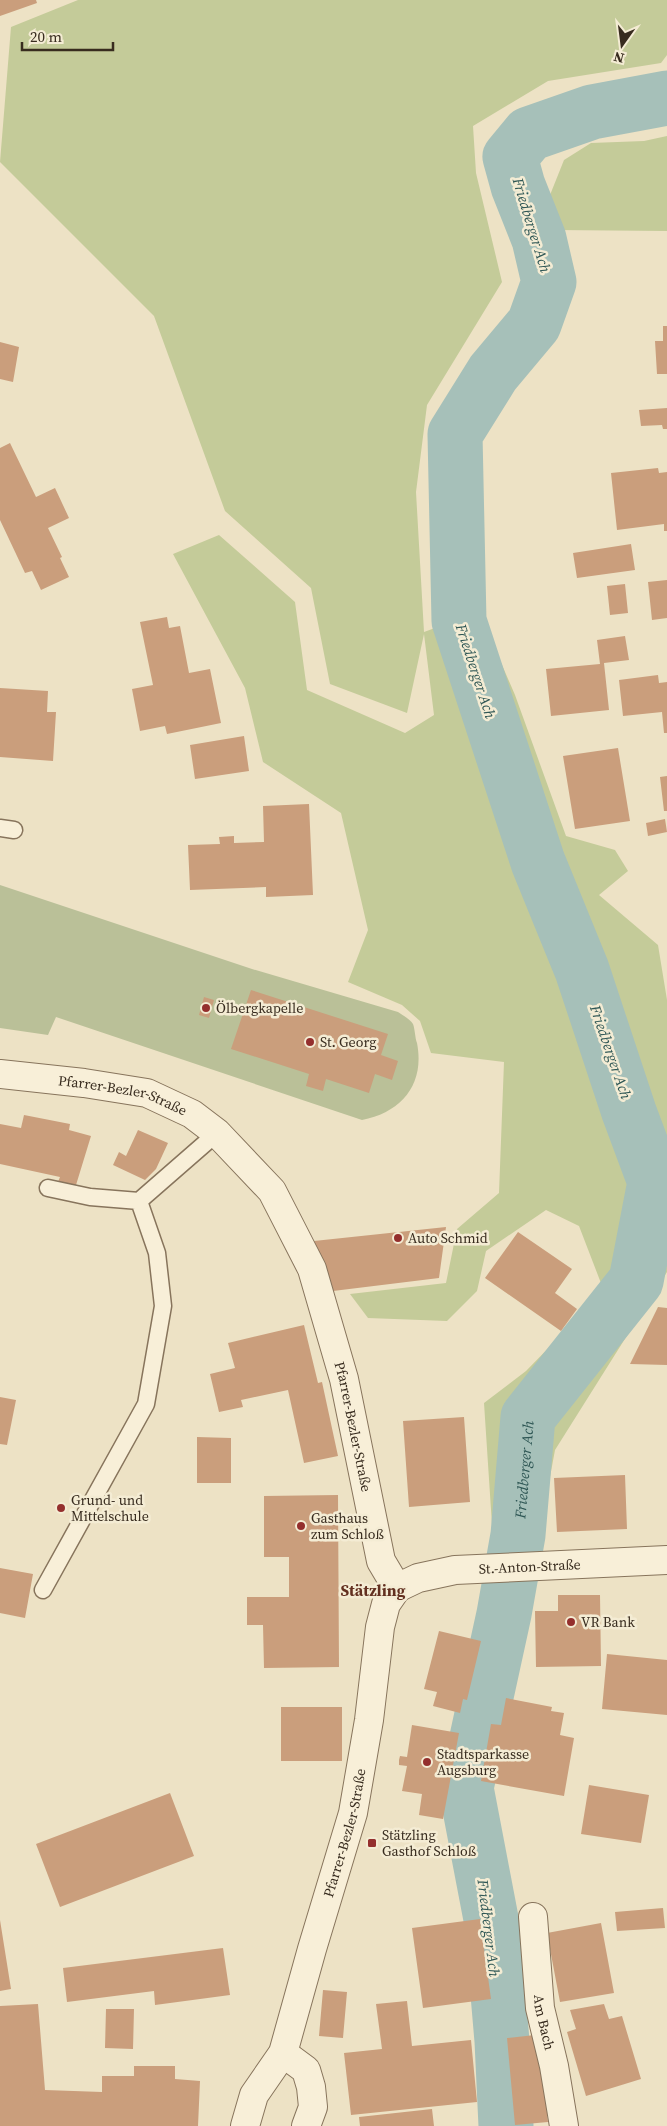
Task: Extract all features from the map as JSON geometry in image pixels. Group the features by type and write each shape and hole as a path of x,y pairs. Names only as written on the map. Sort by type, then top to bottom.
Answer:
{"street":[{"name":"Pfarrer-Bezler-Straße","path":"0,1074 84,1083 147,1093 192,1114 217,1133 272,1191 312,1269 344,1379 381,1561 397,1588 386,1604 380,1627 369,1720 353,1813 283,2053 254,2095 245,2126"},
{"name":"St.-Anton-Straße","path":"397,1588 418,1578 455,1570 667,1560"},
{"name":"Am Bach","path":"533,1916 540,2008 554,2066 564,2126"},
{"path":"283,2053 306,2070 311,2087 313,2107 306,2126"}],"lane":[{"path":"48,1188 90,1197 140,1201 217,1133"},
{"path":"44,1590 146,1404 163,1306 157,1253 140,1201"}],"green space":[{"path":"78,0 667,0 667,55 661,63 548,81 473,126 476,173 502,282 427,405 416,492 424,632 479,612 515,695 566,836 615,850 628,871 599,895 658,945 667,1000 667,1272 555,1450 539,1536 493,1540 484,1403 526,1371 604,1291 579,1226 546,1210 486,1251 477,1291 447,1321 368,1318 350,1294 446,1283 457,1229 499,1193 504,1062 431,1053 420,1021 402,1005 348,982 368,930 341,813 263,762 245,688 173,554 219,535 295,602 307,690 405,733 434,715 424,634 407,713 330,684 311,588 225,511 154,316 0,162 11,27"},
{"path":"667,136 667,231 555,230 550,195 564,160 591,143 644,141"},
{"path":"0,885 252,969 398,1012 410,1020 414,1028 419,1058 414,1083 408,1094 399,1103 376,1116 362,1120 56,1017 48,1035 0,1028"}],"building":[{"path":"0,0 36,0 37,3 0,16"},
{"path":"663,326 667,326 667,374 657,374 655,341 663,341"},
{"path":"0,342 19,347 13,382 0,379"},
{"path":"667,408 667,429 663,429 662,425 641,426 639,410"},
{"path":"10,443 36,497 55,488 69,518 48,528 69,577 41,590 32,571 25,573 0,520 0,448"},
{"path":"658,468 659,473 667,472 667,531 664,531 664,524 617,530 611,473"},
{"path":"631,544 635,570 577,578 573,553"},
{"path":"667,580 667,618 652,620 648,582"},
{"path":"625,584 628,613 610,615 607,586"},
{"path":"167,617 169,628 180,626 189,673 210,669 221,723 167,734 165,726 140,731 132,689 153,685 140,622"},
{"path":"625,636 629,660 604,663 609,710 551,716 546,669 600,664 597,640"},
{"path":"658,675 659,683 667,682 667,733 664,733 662,712 623,716 619,680"},
{"path":"0,688 48,691 47,712 56,712 53,761 0,757"},
{"path":"244,736 249,771 195,779 190,745"},
{"path":"618,748 630,821 575,829 563,756"},
{"path":"667,776 667,811 664,811 660,777"},
{"path":"309,804 313,895 266,897 266,887 190,890 188,845 220,844 219,837 234,836 234,843 264,842 263,806"},
{"path":"665,819 667,832 648,836 646,823"},
{"name":"St. Georg","path":"251,990 388,1034 381,1055 398,1061 392,1080 375,1074 369,1093 326,1079 323,1091 306,1086 309,1074 231,1049"},
{"name":"Ölbergkapelle","path":"204,997 214,1000 209,1018 199,1015"},
{"path":"24,1115 70,1124 69,1130 91,1136 76,1185 58,1182 60,1177 0,1164 0,1124 21,1128"},
{"path":"138,1130 168,1143 156,1169 145,1180 113,1165 119,1152 126,1156"},
{"path":"446,1227 439,1278 333,1291 314,1241"},
{"path":"518,1232 572,1269 555,1293 577,1309 561,1331 485,1278"},
{"path":"658,1307 667,1308 667,1365 630,1364"},
{"path":"304,1325 318,1383 322,1382 338,1456 304,1463 288,1390 241,1400 243,1407 219,1412 210,1374 235,1368 228,1343"},
{"path":"0,1397 16,1400 7,1445 0,1444"},
{"path":"464,1417 470,1502 409,1507 403,1421"},
{"path":"197,1437 231,1438 231,1483 197,1483"},
{"path":"625,1475 627,1529 557,1532 554,1478"},
{"path":"338,1495 339,1667 264,1668 263,1625 247,1625 247,1597 289,1597 289,1557 264,1557 264,1496"},
{"path":"0,1568 33,1574 25,1618 0,1613"},
{"path":"558,1595 600,1595 601,1666 536,1667 535,1611 558,1611"},
{"path":"439,1631 481,1641 467,1700 463,1699 460,1713 433,1706 437,1692 424,1689"},
{"path":"607,1654 667,1660 667,1715 602,1709"},
{"path":"506,1698 552,1707 551,1711 564,1713 560,1735 574,1738 564,1796 481,1781 491,1724 501,1725"},
{"path":"281,1707 342,1707 342,1761 281,1761"},
{"name":"Stadtsparkasse Augsburg","path":"412,1725 459,1733 443,1819 419,1815 422,1794 402,1791 407,1766 399,1765 399,1760 400,1756 407,1757"},
{"path":"589,1785 649,1795 641,1843 581,1834"},
{"path":"170,1793 194,1856 60,1907 36,1844"},
{"path":"663,1908 665,1928 617,1931 615,1912"},
{"path":"480,1919 491,1999 423,2008 412,1928"},
{"path":"0,1920 11,1989 0,1991"},
{"path":"601,1923 614,1993 560,2002 547,1933"},
{"path":"223,1948 230,1995 155,2005 154,1991 67,2002 63,1968"},
{"path":"323,1990 347,1992 343,2038 319,2036"},
{"path":"407,2001 412,2046 471,2040 477,2102 351,2115 344,2053 382,2049 376,2004"},
{"path":"38,2004 45,2090 102,2092 102,2076 134,2076 134,2066 175,2066 175,2079 200,2081 198,2126 0,2126 0,2006"},
{"path":"604,2004 609,2019 622,2016 641,2079 586,2096 567,2032 576,2029 570,2010"},
{"path":"106,2009 134,2009 133,2049 105,2048"},
{"path":"535,2035 542,2065 548,2122 515,2125 507,2038"},
{"path":"432,2109 434,2126 360,2126 359,2117"}],"waterway":[{"name":"Friedberger Ach","path":"506,2126 502,2041 492,1924 466,1788 504,1614 518,1535 528,1417 636,1281 655,1182 629,1112 582,970 538,862 459,621 455,434 493,373 534,324 549,282 539,239 518,186 510,157 529,134 592,112 667,98"}],"place":[{"name":"Ölbergkapelle","path":"206,1008"},
{"name":"St. Georg","path":"310,1042"},
{"name":"Auto Schmid","path":"398,1238"},
{"name":"Grund- und Mittelschule","path":"61,1508"},
{"name":"Gasthaus zum Schloß","path":"301,1526"},
{"name":"VR Bank","path":"571,1622"},
{"name":"Stadtsparkasse Augsburg","path":"427,1762"},
{"name":"Stätzling Gasthof Schloß","path":"372,1843"}],"district":[{"name":"Stätzling","path":"373,1590"}]}
